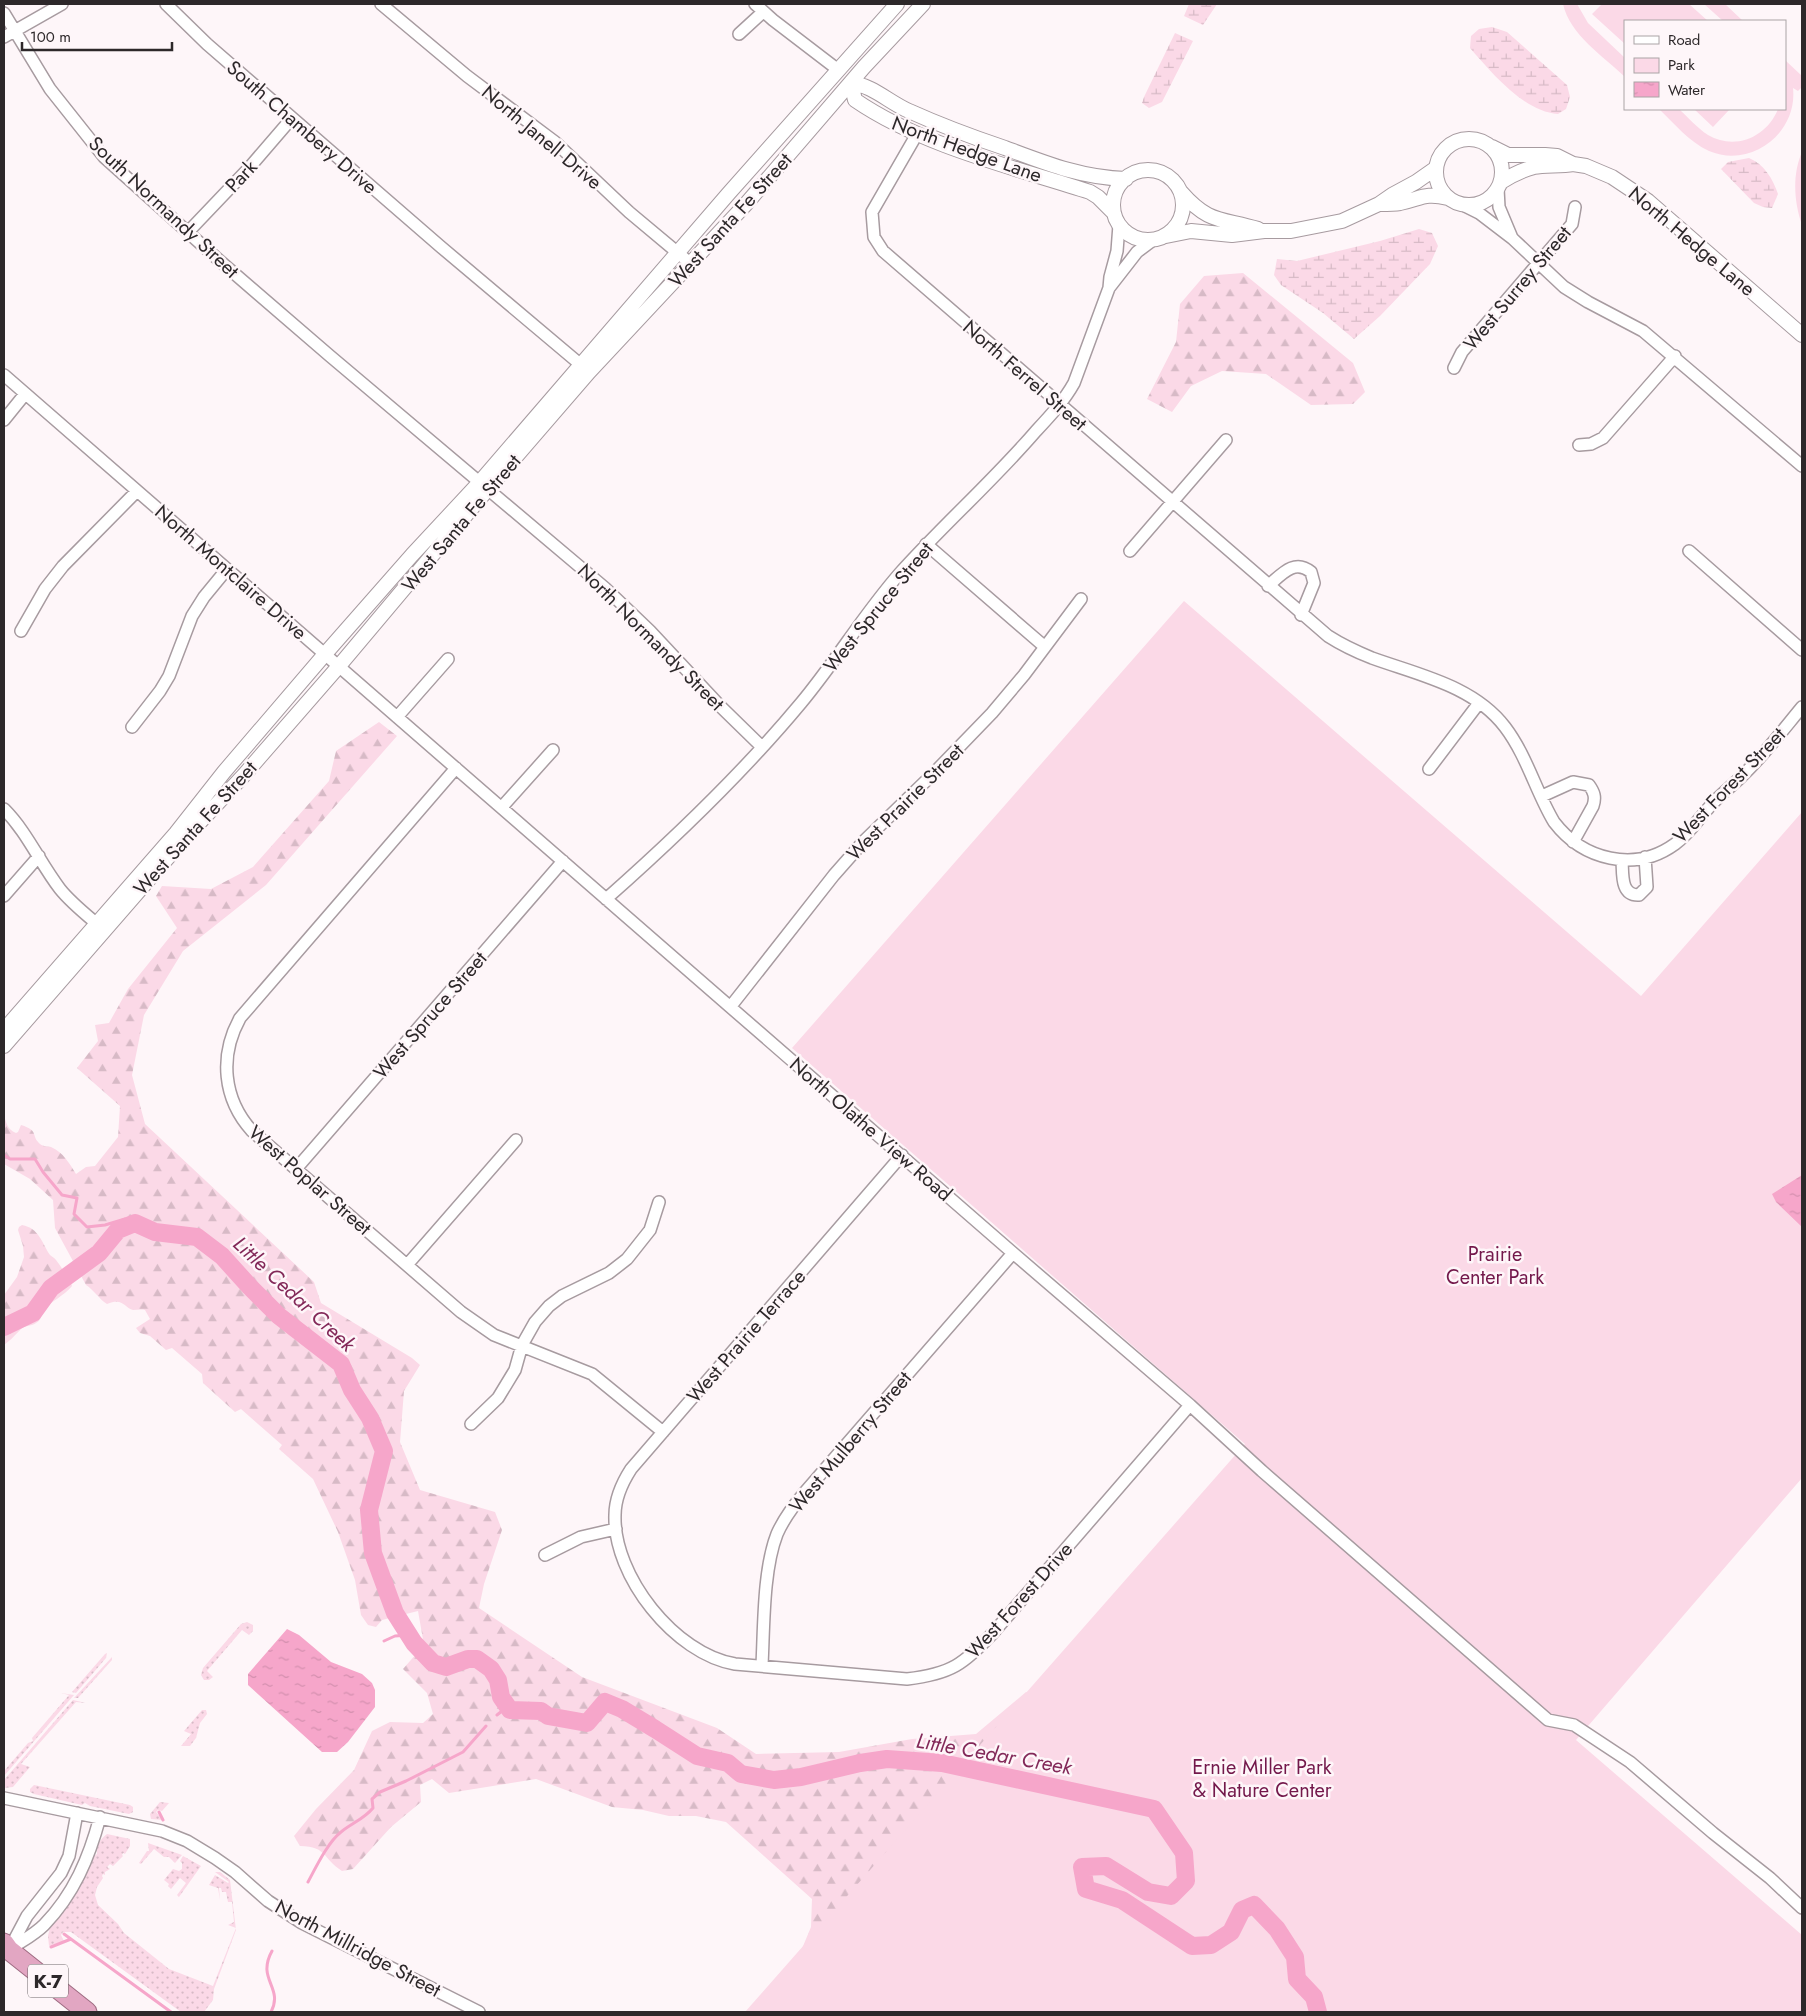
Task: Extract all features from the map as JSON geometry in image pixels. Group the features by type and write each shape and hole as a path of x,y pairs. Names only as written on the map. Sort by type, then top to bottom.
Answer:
{"highway":[{"name":"K-7","path":"5,1949 87,2012"}],"street":[{"path":"4,36 62,4"},
{"name":"South Chambery Drive","path":"166,4 207,44 585,369"},
{"name":"North Janell Drive","path":"382,4 467,76 555,142 629,212 690,264"},
{"name":"West Santa Fe Street","path":"4,1030 339,666 483,486 585,369 678,253 897,4"},
{"name":"West Santa Fe Street","path":"585,369 690,264 746,204 851,83 923,4"},
{"path":"738,34 759,8 851,83"},
{"name":"South Normandy Street","path":"4,13 50,89 104,156 330,356"},
{"name":"North Hedge Lane","path":"1117,219 1098,197 1090,192 917,134 879,115 856,100 851,83 865,86 906,110 925,118 1037,160 1072,172 1103,178 1126,179"},
{"name":"Park","path":"188,232 249,168 292,118"},
{"name":"North Ferrel Street","path":"917,134 872,212 874,237 883,251 1058,405 1301,615 1328,636 1349,649 1445,683 1466,693 1480,703 1504,726 1514,740 1554,822 1562,833 1573,842 1592,853 1609,859 1622,860 1648,856"},
{"path":"1448,198 1438,184 1436,168 1439,157 1445,149 1454,142 1463,139 1474,139 1492,147 1502,163 1499,206 1513,239"},
{"name":"North Hedge Lane","path":"1492,147 1508,155 1545,154 1557,156 1573,164 1601,172 1636,191 1802,334"},
{"name":"North Hedge Lane","path":"1500,186 1520,171 1536,166 1555,167 1573,164"},
{"path":"1264,231 1237,223 1218,221 1202,213 1180,191 1173,180 1154,170 1140,171 1126,179 1115,194 1117,219 1134,237 1159,238 1191,231 1232,235 1312,228 1342,221 1379,204 1436,168"},
{"path":"1464,206 1484,203 1492,197 1500,186"},
{"path":"1159,238 1174,230 1180,221 1183,201 1180,191"},
{"path":"1379,204 1401,203 1417,197 1434,194 1448,198 1479,213 1513,239 1564,287 1643,331 1802,466"},
{"name":"West Surrey Street","path":"1454,368 1462,352 1572,224 1575,206"},
{"name":"West Spruce Street","path":"606,898 692,821 762,747 801,703 898,575 926,544 1018,452 1074,384 1109,288 1117,251 1117,219"},
{"name":"West Spruce Street","path":"1109,288 1137,252 1159,238"},
{"name":"North Normandy Street","path":"330,356 605,588 650,631 721,707 762,747"},
{"path":"1579,445 1592,444 1603,438 1674,356"},
{"name":"North Montclaire Drive","path":"4,375 326,654"},
{"path":"4,420 25,394"},
{"path":"1130,551 1226,440"},
{"name":"West Santa Fe Street","path":"4,1046 224,772 412,555 483,486"},
{"path":"21,631 45,589 63,566 137,491"},
{"path":"926,544 1045,647"},
{"path":"1689,551 1802,650"},
{"path":"1268,586 1295,566 1301,566 1311,572 1314,583 1301,615"},
{"path":"132,727 160,691 169,676 192,616 204,596 227,569"},
{"name":"West Prairie Street","path":"731,1006 834,875 870,835 992,713 1081,599"},
{"name":"North Olathe View Road","path":"326,654 1190,1405 1238,1448 1239,1451 1548,1720 1574,1725 1630,1762 1770,1878 1802,1908"},
{"path":"398,717 448,659"},
{"path":"1429,769 1480,703"},
{"name":"West Forest Street","path":"1648,856 1676,843 1687,833 1717,799 1748,770 1802,707"},
{"path":"502,807 553,750"},
{"name":"West Poplar Street","path":"456,768 248,1008 235,1027 229,1046 226,1064 228,1083 236,1108 252,1131 461,1312 494,1335 592,1374 663,1432"},
{"path":"1542,796 1573,782 1589,785 1594,792 1594,806 1573,842"},
{"path":"4,809 19,826 60,889 100,927"},
{"path":"4,896 39,856"},
{"path":"1622,860 1624,888 1628,893 1639,895 1648,887 1648,856"},
{"name":"West Spruce Street","path":"296,1169 563,861"},
{"path":"407,1265 516,1140"},
{"name":"West Prairie Terrace","path":"762,1665 735,1664 712,1657 671,1631 650,1607 626,1566 619,1547 616,1529 616,1506 623,1482 631,1469 902,1155"},
{"path":"471,1424 503,1391 515,1370 522,1345 535,1322 549,1306 562,1296 609,1273 627,1259 650,1230 659,1202"},
{"name":"West Mulberry Street","path":"762,1665 767,1581 772,1550 784,1521 805,1492 1013,1253"},
{"name":"West Forest Drive","path":"762,1665 907,1679 946,1672 959,1665 973,1654 993,1633 1190,1405"},
{"path":"545,1556 581,1537 604,1530 616,1529"},
{"name":"North Millridge Street","path":"4,1798 162,1831 187,1841 235,1872 268,1901 302,1924 479,2012"},
{"path":"5,1949 60,1872 69,1856 77,1813"},
{"path":"5,1949 42,1926 70,1894 90,1851 100,1817"}],"green space":[{"path":"1189,4 1217,4 1203,25 1184,16"},
{"path":"1563,4 1577,4 1588,23 1624,57 1624,76 1588,44 1573,26"},
{"path":"1602,4 1689,4 1707,20 1624,20 1624,43 1592,14"},
{"path":"1704,4 1725,4 1742,20 1722,20"},
{"path":"1492,27 1507,32 1567,85 1570,97 1566,109 1558,114 1545,112 1533,106 1509,89 1488,68 1470,48 1471,36 1479,29"},
{"path":"1175,33 1193,41 1162,102 1149,108 1142,103 1144,97"},
{"path":"1786,61 1802,76 1802,87 1798,91 1793,88 1793,104 1788,119 1780,132 1769,143 1755,151 1741,155 1725,155 1709,151 1688,137 1660,110 1680,110 1708,135 1718,140 1729,142 1739,141 1758,134 1773,119 1778,110 1786,110"},
{"path":"1695,110 1729,110 1713,127"},
{"path":"1802,152 1802,225 1797,207 1795,179"},
{"path":"1749,158 1763,168 1773,183 1778,194 1772,208 1754,203 1721,169 1728,162"},
{"path":"1419,229 1432,233 1438,246 1430,264 1380,316 1354,339 1323,313 1281,285 1274,275 1277,259 1297,261 1380,241"},
{"path":"1243,273 1353,363 1365,392 1353,404 1311,405 1266,374 1222,371 1191,386 1172,412 1147,399 1176,342 1180,304 1204,276"},
{"name":"Prairie Center Park","path":"1184,601 1641,996 1802,812 1802,1478 1576,1740 1802,1935 1802,2012 745,2012 1245,1444 792,1048"},
{"path":"379,722 397,736 266,885 183,951 144,1015 132,1075 145,1124 314,1282 321,1303 412,1358 420,1365 404,1391 400,1442 420,1490 495,1512 502,1530 484,1584 479,1608 582,1677 717,1728 756,1754 839,1752 912,1739 976,1734 1026,1692 1802,2012 791,1975 811,1927 812,1899 726,1822 696,1816 669,1816 643,1810 612,1807 536,1779 449,1793 432,1779 420,1785 421,1802 391,1827 353,1869 342,1871 316,1848 300,1846 294,1836 316,1809 354,1770 372,1731 390,1722 423,1723 433,1714 427,1693 403,1669 424,1645 418,1611 382,1620 376,1627 368,1625 361,1615 355,1580 338,1532 313,1479 279,1449 282,1445 241,1409 235,1412 203,1383 202,1374 172,1348 166,1350 150,1336 140,1333 136,1328 150,1319 145,1310 133,1310 117,1302 107,1304 86,1285 55,1228 53,1200 30,1179 4,1164 4,1116 8,1126 16,1133 21,1125 31,1129 40,1144 51,1147 59,1152 76,1174 86,1167 95,1166 118,1137 120,1106 77,1068 98,1041 95,1025 109,1023 128,989 177,928 156,896 162,886 211,889 253,867 329,781 336,751"},
{"path":"22,1225 36,1233 50,1255 56,1259 63,1269 72,1286 47,1307 38,1322 21,1329 4,1345 4,1295 17,1277 24,1257 18,1230"},
{"path":"247,1622 253,1625 253,1631 249,1635 242,1630 207,1671 213,1677 209,1680 204,1680 201,1675 203,1668 241,1624"},
{"path":"107,1653 106,1658 76,1693 72,1692 105,1654"},
{"path":"112,1657 112,1660 78,1698 74,1698"},
{"path":"61,1693 74,1695 4,1776 4,1771 28,1743 33,1741 32,1738 69,1695"},
{"path":"73,1700 86,1703 76,1702 21,1764 30,1767 13,1787 4,1788 4,1780"},
{"path":"202,1710 206,1710 207,1714 200,1723 196,1738 190,1746 181,1746 191,1734 184,1731"},
{"path":"34,1785 130,1805 133,1807 133,1812 129,1814 90,1806 85,1803 82,1805 34,1794 30,1792 30,1789"},
{"path":"160,1802 169,1803 162,1811 158,1810 156,1812 163,1820 151,1819 150,1814"},
{"path":"107,1834 130,1839 130,1846 113,1866 110,1864 107,1867 110,1869 105,1872 105,1875 103,1874 95,1895 98,1905 118,1924 124,1933 169,1969 213,1986 236,1928 214,1989 213,2000 204,2012 181,2012 71,1932 63,1932 61,1935 64,1941 49,1946 48,1936 50,1927 77,1891 94,1856 97,1854 99,1843"},
{"path":"148,1843 182,1855 175,1863 169,1857 164,1857 154,1849 141,1864 139,1863 147,1851 149,1851"},
{"path":"183,1856 201,1866 179,1897 177,1895 186,1883 180,1878 171,1889 164,1880 173,1869 179,1871 182,1869 180,1861"},
{"path":"215,1872 220,1872 230,1880 236,1928 228,1925 234,1922 232,1902 228,1902 226,1892 222,1892 221,1888 219,1888 220,1900 218,1888 209,1885 215,1875 229,1882"}],"water":[{"path":"1802,1175 1802,1227 1776,1202 1772,1194"},
{"path":"287,1629 299,1635 331,1662 362,1674 372,1683 375,1690 375,1707 348,1742 337,1752 322,1752 248,1685 248,1674"}],"waterway":[{"path":"4,1155 10,1159 35,1159 62,1195 77,1198 74,1214 87,1227 105,1225 125,1219 135,1223"},
{"name":"Little Cedar Creek","path":"4,1327 33,1313 51,1288 99,1253 118,1230 135,1223 155,1232 197,1237 222,1256 279,1316 341,1364 352,1390 370,1418 384,1451 369,1510 373,1553 395,1613 414,1643 433,1663 446,1667 468,1659 477,1659 491,1669 498,1680 501,1697 510,1710 541,1711 548,1716 587,1723 605,1702 622,1709 697,1756 728,1763 741,1774 774,1780 801,1777 860,1763 887,1759 942,1763 1154,1809 1184,1853 1186,1881 1171,1896 1148,1892 1106,1866 1082,1867 1086,1889 1122,1900 1192,1946 1211,1945 1231,1932 1242,1910 1254,1905 1277,1929 1295,1957 1297,1979 1314,1997 1318,2012"},
{"path":"384,1641 395,1636 409,1635"},
{"path":"497,1715 502,1711 510,1710"},
{"path":"308,1882 336,1836 373,1808 372,1799 380,1792 463,1752 486,1726"},
{"path":"159,1812 163,1820"},
{"path":"64,1934 171,2012"},
{"path":"51,1947 71,1939"},
{"path":"271,2012 274,1996 267,1969 272,1951"}],"park label":[{"name":"Ernie Miller Park & Nature Center","path":"1262,1778"}]}
